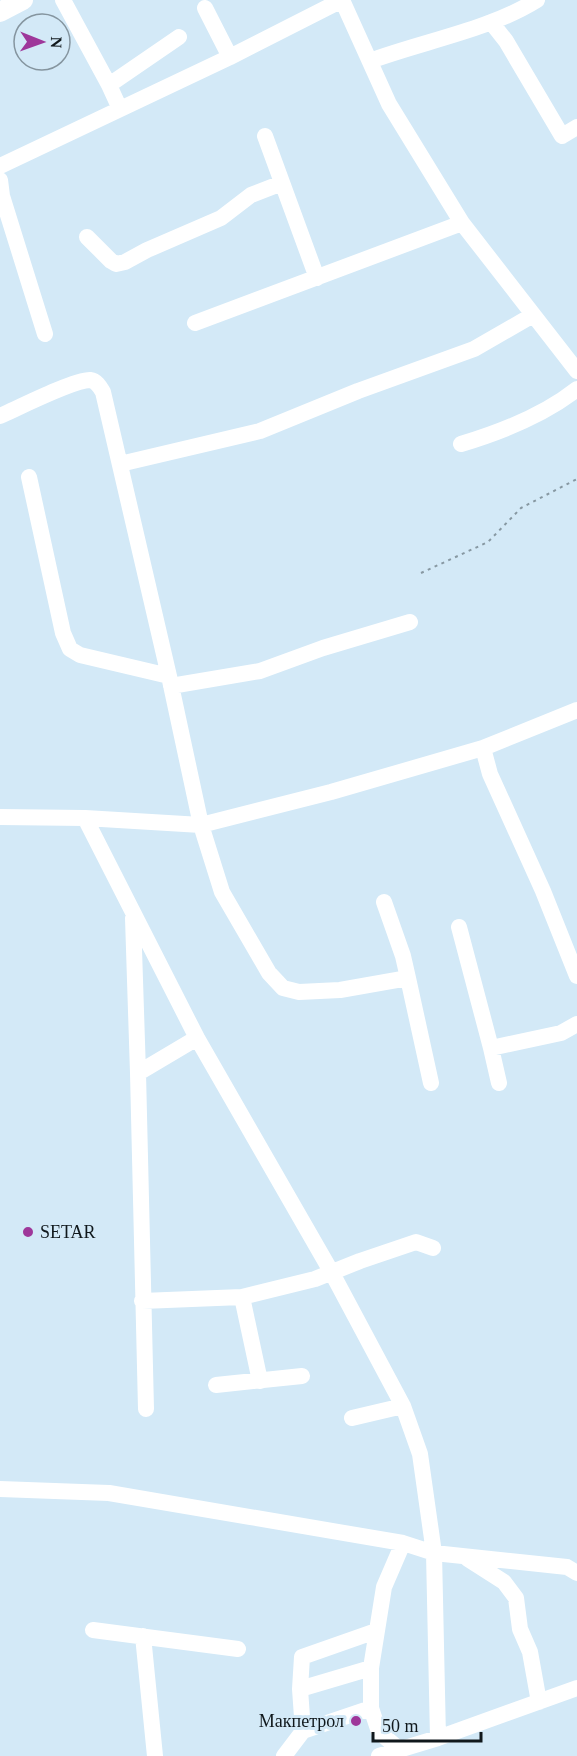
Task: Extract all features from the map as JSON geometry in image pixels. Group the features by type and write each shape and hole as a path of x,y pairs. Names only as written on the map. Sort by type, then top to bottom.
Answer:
{"main road":[{"path":"0,12 23,0"}],"street":[{"path":"63,0 120,109"},
{"path":"0,166 230,57 342,0 389,104 462,223 577,371"},
{"path":"370,62 407,47 491,22 522,10 537,0"},
{"path":"205,8 230,57"},
{"path":"491,22 506,41 562,136 577,127"},
{"path":"109,85 178,37"},
{"path":"265,136 317,278"},
{"path":"0,180 2,196 45,334"},
{"path":"87,237 111,261 116,264 125,262 221,218 251,195 282,183"},
{"path":"195,323 462,223"},
{"path":"120,464 260,431 358,391 474,349 533,315"},
{"path":"0,416 73,384 90,380 97,383 104,392 201,825 222,892 268,973 283,988 299,992 340,990 408,978"},
{"path":"461,444 496,434 539,413 577,389"},
{"path":"29,477 63,633 70,649 80,655 170,681 260,670 410,622"},
{"path":"0,818 85,818 201,825 331,792 483,748 577,711"},
{"path":"483,748 490,774 543,891 577,976"},
{"path":"85,818 198,1038 332,1273 403,1406 420,1454 434,1552 438,1738"},
{"path":"384,902 403,956 431,1083"},
{"path":"132,910 147,1409"},
{"path":"459,927 499,1083"},
{"path":"135,960 157,958"},
{"path":"491,1048 561,1033 577,1024"},
{"path":"138,1073 198,1038"},
{"path":"142,1301 242,1297 332,1273 416,1242 433,1248"},
{"path":"242,1297 260,1381"},
{"path":"216,1385 302,1376"},
{"path":"352,1418 403,1406"},
{"path":"0,1490 109,1493 403,1543 434,1552 567,1567 577,1573"},
{"path":"399,1749 379,1732 371,1708 370,1668 384,1587 403,1543"},
{"path":"464,1556 504,1582 516,1598 520,1629 530,1652 539,1702"},
{"path":"93,1630 238,1649"},
{"path":"303,1731 300,1689 302,1657 376,1631"},
{"path":"143,1636 155,1756"},
{"path":"300,1689 370,1668"},
{"path":"379,1756 438,1738 577,1688"},
{"path":"284,1756 303,1731 371,1708"}],"path":[{"path":"422,573 488,542 520,508 577,479"}],"place":[{"name":"SETAR","path":"28,1232"},
{"name":"Макпетрол","path":"356,1721"}]}
